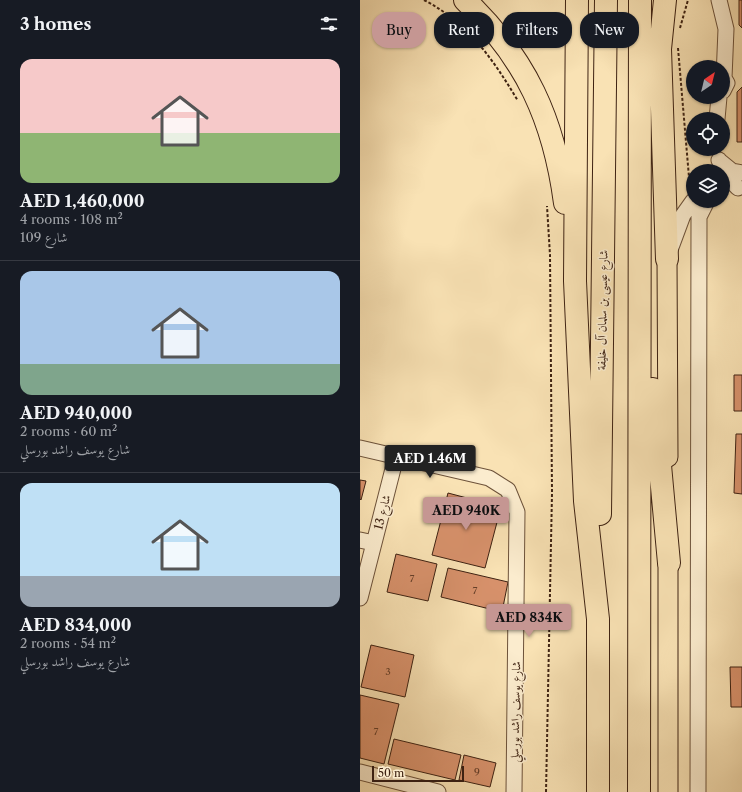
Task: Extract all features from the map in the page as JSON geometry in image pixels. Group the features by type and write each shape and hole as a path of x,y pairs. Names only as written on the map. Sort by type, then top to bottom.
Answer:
{"highway":[{"path":"465,0 497,34 511,53 526,76 543,112 561,174 575,281"},
{"path":"577,0 575,281 585,501 598,619 598,792"},
{"name":"شارع عيسى بن سلمان آل خليفة","path":"598,619 606,0"},
{"path":"639,792 641,228 640,0"},
{"path":"665,0 660,49 667,259"},
{"path":"641,228 668,563"}],"main road":[{"path":"667,259 668,792"}],"street":[{"path":"719,0 726,29 725,60"},
{"path":"716,158 732,171 742,173"},
{"path":"716,158 726,176 740,188"},
{"path":"730,189 740,188"},
{"path":"667,259 683,215 688,208"},
{"path":"698,792 699,217 704,208"},
{"path":"360,448 396,458"},
{"name":"شارع يوسف راشد بورسلي","path":"396,458 489,478 508,490 517,512 514,792"},
{"name":"شارع 13","path":"360,598 367,542 396,458"},
{"path":"360,772 412,789 438,792"}],"path":[{"path":"424,0 468,31 500,70 520,105"},
{"path":"546,792 552,493 550,255 547,201"}],"building":[{"path":"739,0 742,0 742,28 739,25"},
{"path":"742,87 742,142 737,142 737,92"},
{"path":"734,375 742,375 742,411 734,411"},
{"path":"736,434 742,434 742,494 734,493"},
{"path":"360,480 366,481 361,500 360,499"},
{"path":"448,493 501,507 485,568 432,555"},
{"path":"396,554 437,564 428,601 387,592"},
{"path":"448,568 508,582 502,612 441,597"},
{"path":"371,645 414,655 405,697 361,687"},
{"path":"730,667 742,667 742,707 731,707"},
{"path":"360,695 399,704 384,764 360,758"},
{"path":"394,739 461,755 455,780 388,764"},
{"path":"464,755 496,763 490,787 459,780"}]}
